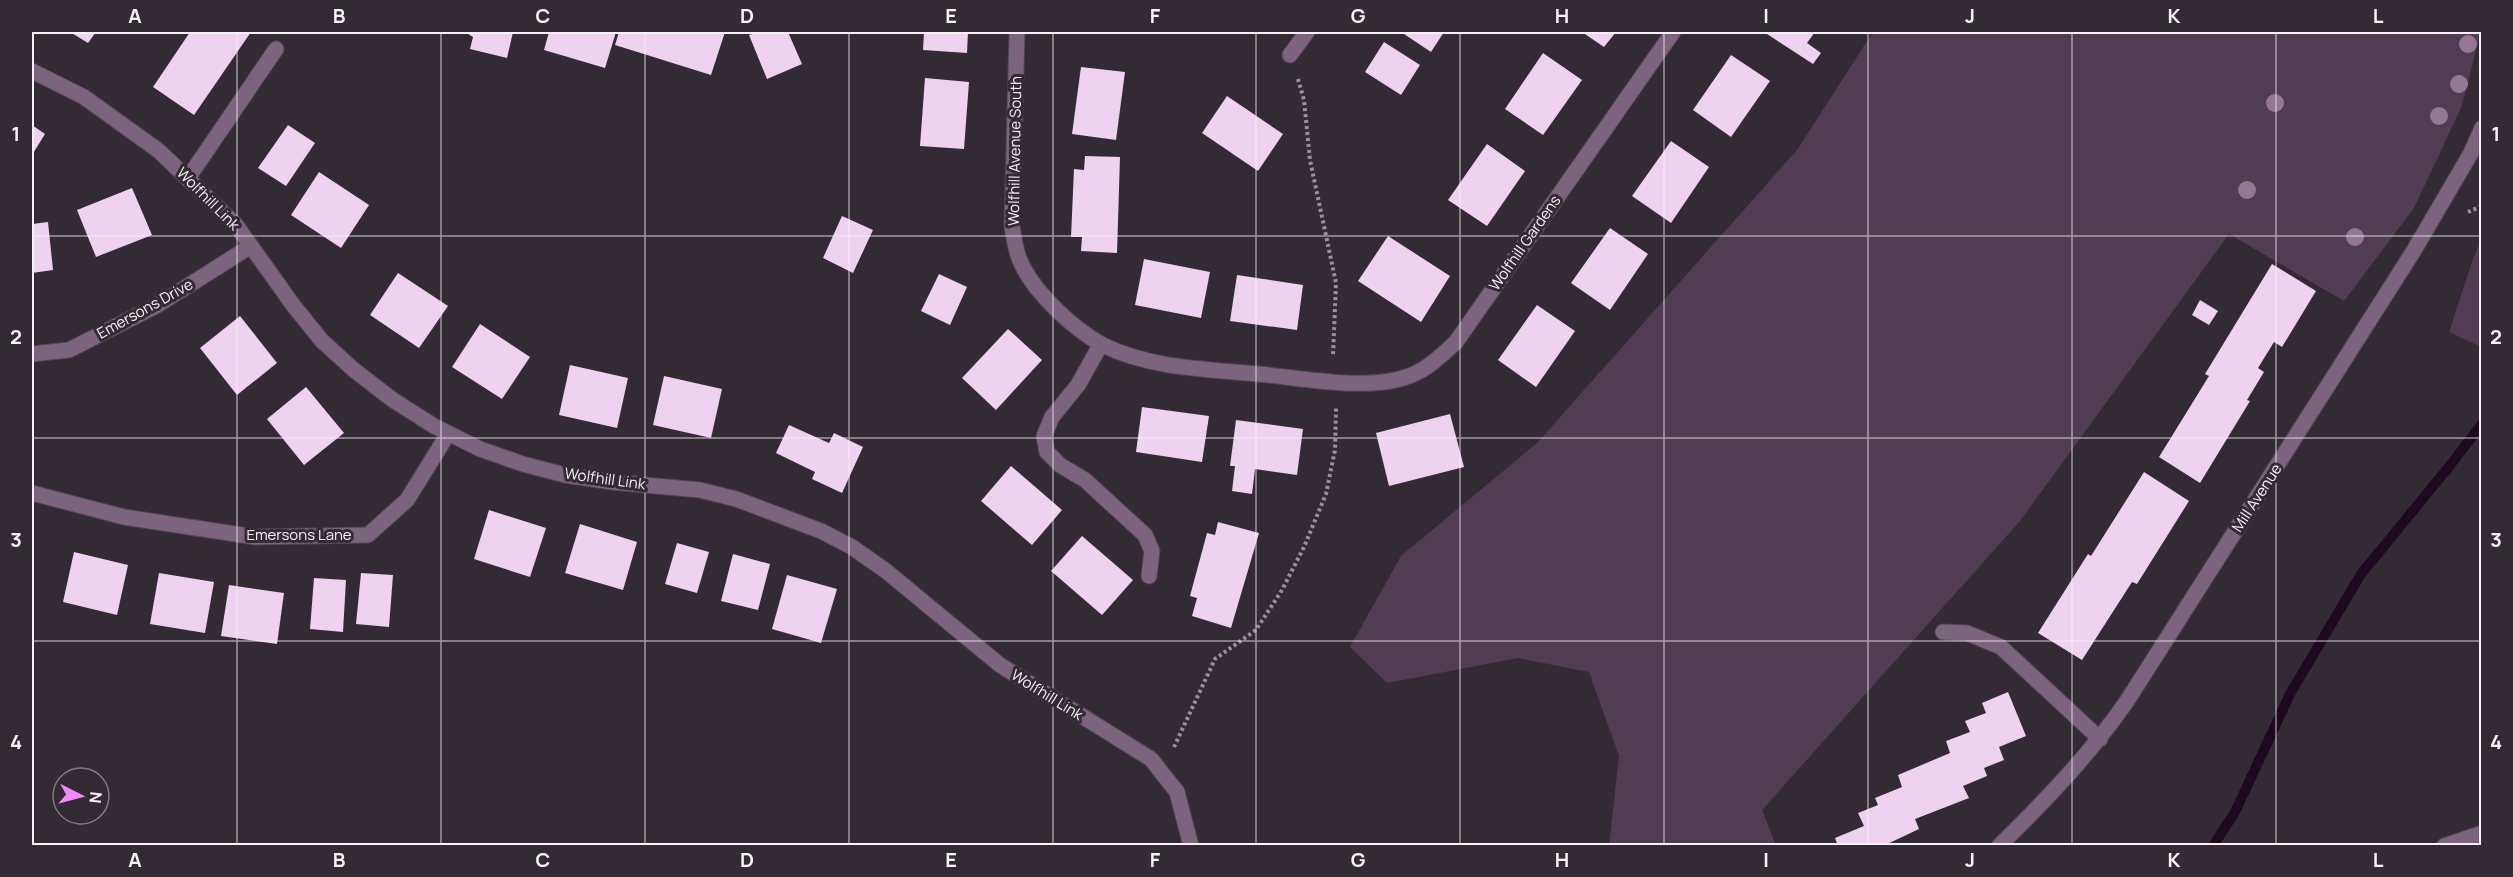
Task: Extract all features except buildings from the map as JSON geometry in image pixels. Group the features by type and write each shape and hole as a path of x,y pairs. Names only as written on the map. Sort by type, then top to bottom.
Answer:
{"street":[{"name":"Wolfhill Avenue South","path":"1017,32 1011,188 1012,226 1019,257 1030,279 1048,301 1101,344 1130,356 1172,365 1332,381"},
{"path":"1290,55 1307,32"},
{"name":"Wolfhill Gardens","path":"1332,381 1379,381 1408,377 1434,363 1456,342 1673,32"},
{"path":"188,178 276,49"},
{"name":"Wolfhill Link","path":"32,71 84,97 159,151 236,225 293,305 322,341 354,370 393,400 448,434 480,449 523,464 566,475 612,482 700,490 736,499 821,531 852,547 886,571 1000,665 1079,716 1140,750 1163,771 1177,792 1191,846"},
{"name":"Mill Avenue","path":"1999,846 2051,794 2100,739 2127,701 2408,262 2446,199 2471,153 2481,128"},
{"name":"Emersons Drive","path":"32,354 69,350 156,306 252,246"},
{"path":"1101,344 1078,385 1052,417 1044,436 1047,452 1060,465 1085,480 1145,535 1152,551 1149,576"},
{"name":"Emersons Lane","path":"32,493 124,517 255,537 368,535 406,500 448,434"},
{"path":"1943,632 1967,633 2001,647 2100,739"},
{"path":"2444,846 2481,833"}],"path":[{"path":"1163,771 1215,659 1256,630 1282,590 1304,548 1326,494 1335,450 1338,416 1332,381 1336,283 1310,160 1304,100 1290,55"}],"shaded area":[{"path":"1873,32 2481,32 2461,108 2414,208 2344,301 2229,234 2020,521 1762,810 1776,845 1609,845 1619,756 1589,672 1518,658 1387,683 1350,647 1401,556 1537,443 1797,150"},
{"path":"2481,240 2482,347 2449,332"}],"waterway":[{"path":"2213,846 2235,812 2290,694 2361,574 2482,424"}]}
